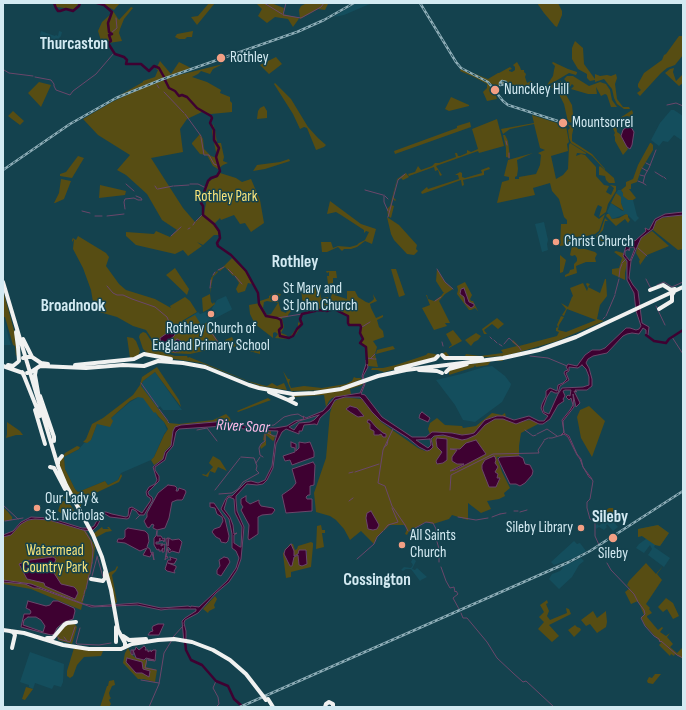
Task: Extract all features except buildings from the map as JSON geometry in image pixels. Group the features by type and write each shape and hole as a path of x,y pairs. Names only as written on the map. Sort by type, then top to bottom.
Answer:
{"highway":[{"path":"3,282 44,425"},
{"path":"652,290 663,285 671,290 675,290"},
{"path":"395,371 417,366 505,357 537,349 630,311 683,286"},
{"path":"3,287 49,442 59,472 72,502"},
{"path":"665,295 668,291 668,287"},
{"path":"660,309 672,302 672,297 675,290"},
{"path":"665,295 672,297"},
{"path":"13,313 24,342 36,363 35,376 44,425"},
{"path":"14,324 21,360 18,368 29,388 44,425"},
{"path":"5,365 13,366 21,360 33,358 45,364 74,365 134,360 142,354 148,354 201,364 255,385 284,392 292,396 296,404"},
{"path":"148,354 151,359 149,364"},
{"path":"139,356 139,362 143,366"},
{"path":"5,365 21,372 29,372 43,366 86,368 123,365 143,366 162,361 183,362 211,369 249,385 292,396 330,391 378,375 435,359 440,356 445,358 492,358"},
{"path":"395,371 422,370 444,373 448,369 492,358"},
{"path":"249,385 284,392"},
{"path":"29,388 62,477 92,536 105,568 119,632 125,646"},
{"path":"38,390 54,436 49,442"},
{"path":"62,456 58,463 62,477"},
{"path":"50,467 54,468 86,525"},
{"path":"105,568 110,571 108,575 116,626 116,642 119,649"},
{"path":"91,579 104,580 105,568"},
{"path":"115,613 121,633 126,639 182,639 222,652 238,664 249,675 273,707"},
{"path":"44,637 52,638 67,623 76,622"},
{"path":"4,629 18,630 62,643 94,647 107,646 119,640 134,641 149,639"},
{"path":"4,629 74,647 89,649 119,649 125,646 154,640 173,638"},
{"path":"4,629 14,633 14,647"},
{"path":"15,638 18,634 26,634"},
{"path":"56,635 57,640 62,643"},
{"path":"325,706 330,702 333,707"}],"shaded area":[{"path":"356,3 372,3 344,15 333,17"},
{"path":"41,31 55,36 58,36 59,31 62,32 61,36 49,49 39,40"},
{"path":"671,110 674,110 683,116 683,141 674,135 668,142 663,141 659,146 651,140 660,123"},
{"path":"618,190 621,190 628,200 633,200 637,216 639,218 635,222 626,214 612,219 607,212 611,203 624,211 621,198 616,193"},
{"path":"544,222 548,240 548,250 542,252 535,224"},
{"name":"Rothley Church of England Primary School","path":"226,296 232,309 231,310 189,332 186,331 182,322 198,312 200,314 211,310 217,300"},
{"path":"3,314 9,339 11,345 4,345"},
{"path":"492,366 505,376 511,384 502,402 475,422 463,420 455,405 436,380"},
{"path":"155,372 182,410 163,410 160,406 156,412 158,417 164,422 167,430 154,457 151,460 121,473 118,480 108,485 105,481 78,492 65,469 64,457 79,449 84,443 91,440 97,424 111,418 137,398 143,381"},
{"path":"607,514 610,518 615,515 617,520 614,522 618,527 613,531 607,524 607,527 604,530 599,527 596,529 595,526 597,524 599,526 603,522 601,520"},
{"path":"658,525 669,533 660,546 655,545 654,547 670,558 664,567 648,555 652,549 650,545 644,553 636,548 646,539 642,536 638,537 638,529"},
{"path":"574,541 577,544 580,543 586,551 574,558 554,565 551,562"},
{"path":"413,558 416,561 412,569 415,570 417,568 427,577 420,581 411,569 401,570 404,567 411,568 413,565 411,562"},
{"path":"581,558 584,561 579,565 572,577 559,589 549,579 552,574 560,571 563,568 562,567"},
{"path":"30,652 64,664 63,682 61,687 54,685 52,689 35,683 33,689 29,687 29,685 20,682"}],"green space":[{"path":"56,3 79,3 74,9 56,7"},
{"path":"101,3 120,3 114,10"},
{"path":"209,3 215,3 197,25 191,17 198,16"},
{"path":"256,3 265,3 267,5 271,3 284,8 283,14 299,18 293,27 288,19 275,17 267,23 258,16 262,9"},
{"path":"307,3 330,3 325,10 318,9 300,19 299,10 301,6"},
{"path":"537,3 558,3 562,11 562,15 557,27 544,13"},
{"path":"131,7 133,8 124,19 120,29 119,33 122,41 102,44 98,31 102,22 113,11 119,20"},
{"path":"193,31 192,37 179,39 175,37 177,34"},
{"path":"679,36 683,36 683,55 675,65 667,68 661,73 640,96 637,93 641,90 638,87 638,84 644,73 662,60 664,55"},
{"path":"575,41 583,48 584,64 595,79 595,74 600,76 611,76 616,74 617,78 615,84 617,99 623,107 629,107 630,109 624,109 617,104 612,89 604,79 595,82 595,80 590,81 587,78 587,74 578,69 572,59 572,48"},
{"path":"276,57 282,64 269,74 260,65"},
{"path":"160,61 171,74 179,62 191,68 115,98 143,81 155,77 158,70 156,69"},
{"path":"517,62 521,70 524,70 526,74 525,77 527,83 531,81 535,88 518,94 505,91 504,89 509,87 508,83 501,86 494,85 463,69 488,79 510,67 512,69 509,71 512,72 515,70 513,65"},
{"path":"553,62 577,72 576,75 569,73 547,85 553,76 555,66 552,63"},
{"name":"Rothley Park","path":"223,64 213,69 210,74 201,71 192,77 207,82 221,90 220,93 230,97 232,112 211,114 202,112 187,119 180,129 183,152 151,158 183,208 195,222 204,214 206,203 203,198 209,181 217,177 220,173 236,178 242,182 251,179 260,200 264,223 251,232 245,223 240,224 234,215 221,220 220,218 214,224 220,235 214,235 203,245 197,242 202,246 188,256 183,250 175,254 136,245 126,236 126,232 154,234 156,231 170,237 177,230 162,220 147,194 126,175 117,170 130,155 98,135 83,119 112,102 142,88 167,80 167,78"},
{"path":"674,68 673,72 676,81 682,75 683,77 683,83 679,86 665,73"},
{"path":"461,69 489,83 494,90 497,99 487,101 483,92 487,88 487,84 460,71"},
{"path":"567,76 573,76 589,86 600,82 606,84 610,90 612,100 617,107 611,107 607,95 605,94 601,96 596,87 597,94 588,94 571,89 574,86 572,84 565,93 572,105 574,123 568,122 561,98 557,91 549,86 561,81 561,83 566,82 564,79"},
{"path":"39,82 51,85 41,107 28,93"},
{"path":"275,83 291,99 308,127 326,145 324,147 316,150 307,128 304,127 300,129 293,114 274,84"},
{"path":"451,97 469,106 449,111 445,109"},
{"path":"264,106 267,111 267,118 257,119 258,111"},
{"path":"632,110 633,113 631,117 623,117 616,122 617,132 620,134 628,149 623,155 615,141 615,133 611,124"},
{"path":"13,111 24,121 20,125 8,116"},
{"path":"532,115 566,126 569,142 567,144 568,151 551,156 556,179 563,175 568,169 570,143 586,153 577,153 576,156 581,154 585,155 596,167 596,176 604,185 609,186 606,192 611,195 614,188 610,185 616,186 616,191 608,204 606,212 599,217 602,207 598,205 596,209 594,215 599,219 605,214 599,231 595,234 578,238 577,241 583,238 585,244 579,244 577,247 578,249 585,249 595,252 597,254 595,258 596,262 586,262 576,266 577,273 565,277 570,270 574,269 574,264 577,261 577,258 575,255 570,255 572,246 560,246 561,224 567,224 567,220 564,217 559,199 552,191 550,183 533,188 535,195 497,203 502,182 509,180 509,177 504,176 508,160 533,153 517,160 518,169 515,179 536,174 540,165 541,155 538,153 545,150 540,148 534,124 510,129 503,134 501,129 534,123"},
{"path":"497,119 504,146 479,153 478,151 436,166 442,175 440,176 438,170 435,171 434,167 409,176 408,174 415,172 418,166 421,170 432,166 435,163 456,157 455,153 460,156 467,153 467,150 471,152 478,149 472,129"},
{"path":"470,122 471,127 395,154 394,151"},
{"path":"213,124 217,143 221,143 224,157 223,161 228,163 218,169 213,166 207,155 200,154 192,144 200,134 203,139 204,149 211,156 216,156 212,132"},
{"path":"568,125 574,126 572,141 592,154 605,170 592,156 571,143 568,130 570,128"},
{"path":"503,135 505,135 508,141 510,158 506,157 506,148"},
{"path":"651,143 653,145 653,150 641,170 637,182 631,184 631,189 629,189 636,198 633,200 628,200 623,196 621,190 626,186 626,182 633,179 638,165"},
{"path":"78,156 84,158 72,178 60,176 60,174 66,172"},
{"path":"289,159 290,161 265,169 253,171 257,165 280,162"},
{"path":"600,166 614,178 615,183 609,183 605,176 599,175"},
{"path":"489,167 490,169 484,171 484,175 463,180 464,185 462,186 461,180 422,194 421,192 427,187 428,189 459,179 458,175 455,175 460,172 462,173 462,177 465,178 482,173 481,170"},
{"path":"406,173 409,177 403,180 401,178 397,180 393,197 396,200 395,201 393,199 391,205 394,206 391,218 388,216 387,209 390,206 397,179"},
{"path":"61,179 71,181 64,199 54,203 59,193"},
{"path":"100,185 126,191 125,195 99,198"},
{"path":"616,193 621,197 621,203 624,211 611,203"},
{"path":"330,201 361,224 376,229 372,244 365,241 357,247 351,249 344,249 342,251 338,247 327,252 322,252 321,242 331,242 333,248 338,246 350,247 365,240 369,232 366,231 364,233 364,230 336,212 327,214"},
{"path":"609,214 612,219 619,218 626,214 630,220 628,223 625,219 616,226 606,216"},
{"path":"683,215 683,249 678,250 653,230 656,221 661,218"},
{"path":"387,217 399,225 417,245 416,249 418,251 414,255 407,254 394,240"},
{"path":"605,218 608,221 605,221 603,230 600,233 601,236 609,240 607,243 598,240 596,236 600,232"},
{"path":"652,231 669,246 647,255 640,265 640,260 636,253 637,248 641,238"},
{"path":"78,236 106,253 109,257 106,266 119,284 126,290 155,299 171,308 170,306 185,297 190,301 197,312 182,321 186,331 189,332 208,322 218,341 222,344 225,343 226,346 190,354 171,353 162,350 156,345 146,330 133,326 117,317 96,311 94,308 91,290 83,268 73,249 74,239 72,242 72,240 73,238 76,240"},
{"path":"616,251 623,253 627,263 625,280 612,274 612,269 619,268 622,258 614,252"},
{"path":"560,255 566,260 563,272 560,273"},
{"path":"232,258 246,272 252,284 248,283 245,291 238,293 236,289 239,283 234,275 233,276 225,267 220,271 218,270"},
{"path":"175,268 189,289 187,295 166,275"},
{"path":"391,269 396,269 405,295 399,297"},
{"path":"437,269 445,282 453,289 445,294 439,301 450,323 445,323 447,326 434,330 422,308 430,305 426,295 428,299 434,301 444,292 436,281"},
{"path":"217,271 218,272 213,277 210,294 211,278"},
{"path":"326,271 336,271 337,278 333,278 333,283 328,284 327,276 329,276 329,272 327,273"},
{"path":"606,279 607,296 600,305 597,319 604,321 557,341 516,353 503,356 471,358 451,357 465,356 466,354 480,356 503,353 501,350 517,346 512,342 513,340 519,346 557,336 559,332 556,331 556,328 558,327 557,325 561,316 564,317 558,330 566,332 596,320 567,309 564,316 562,315 566,309 561,303 568,307 573,296 570,288 583,283 587,291 587,283 590,284 588,287 600,293"},
{"path":"465,282 472,295 470,299 473,301 478,311 475,308 469,310 457,294 457,286"},
{"path":"337,285 338,294 334,295 347,299 347,291 355,291 358,297 366,302 369,303 374,299 373,294 377,301 370,304 376,318 383,315 383,317 377,320 379,327 383,331 384,337 373,341 377,347 375,354 378,367 368,366 366,346 360,343 363,339 360,334 361,328 359,325 350,325 348,322 348,316 334,309 325,311 324,303 328,300 320,301 322,310 308,312 303,307 301,288 322,287 320,291 321,298 328,297 330,300 332,294 334,294 333,291 328,291 328,287"},
{"path":"3,290 15,334 16,356 15,346 13,345 3,314"},
{"path":"274,293 281,294 278,301 281,311 286,313 288,308 291,311 288,317 282,318 284,327 281,333 290,337 298,328 298,323 299,322 300,324 302,321 303,323 296,334 288,339 275,338 278,334 275,332 273,333 273,338 255,324 250,314 249,305 260,303 260,301 269,298 269,296","holes":["267,301 278,303 271,314 267,315 263,308 264,302"]},
{"path":"210,294 211,302 213,304 214,302 215,304 203,312 202,298"},
{"path":"195,315 200,323 189,330 184,321"},
{"path":"497,318 504,324 498,329 492,324 484,330 487,334 484,334 482,329"},
{"path":"453,330 462,341 449,348 452,345 446,334"},
{"path":"143,332 146,333 154,345 152,347 155,346 159,351 175,356 187,356 188,358 189,357 248,381 262,385 267,386 272,383 277,386 284,383 287,390 260,386 201,363 168,358 145,352 147,350 145,351 143,349 139,337"},
{"path":"476,333 481,336 471,346 465,340"},
{"path":"231,334 235,345 238,343 242,345 241,348 227,346 225,340 232,337"},
{"path":"127,337 133,338 136,341 140,351 138,356 130,358"},
{"path":"260,343 264,347 260,348 260,354 242,349 243,346 257,350"},
{"path":"393,346 395,349 376,354 377,350"},
{"path":"446,352 450,357 444,356 443,353"},
{"path":"428,353 437,355 434,359 384,372 371,370 372,368 383,368 396,365"},
{"path":"505,359 502,361 491,361"},
{"path":"491,361 488,365 476,367 475,365 474,367 449,375 449,371 456,367"},
{"path":"157,367 179,400 181,407 155,372 143,381 141,386 169,423 179,424 213,420 226,414 230,418 231,422 199,423 175,427 171,445 165,451 163,459 154,465 151,460 168,429 164,422 155,412 154,413 143,398 138,397 130,401 111,418 113,421 110,427 97,424 91,440 87,443 83,442 86,439 92,424 103,418 133,395 140,385 142,377"},
{"path":"283,371 288,379 290,379 289,383 291,388 304,386 322,388 346,384 352,381 354,377 362,379 344,386 325,390 291,391"},
{"path":"363,383 362,385 350,389 351,394 332,398 326,407 324,395 294,397 293,395 306,395"},
{"path":"341,397 362,399 381,422 418,448 425,451 430,450 433,446 432,439 435,436 455,436 465,439 468,435 436,432 430,434 428,429 430,423 437,418 445,425 462,426 463,428 476,426 492,413 502,415 505,413 506,417 497,416 492,417 483,422 480,426 486,422 502,417 514,421 534,420 540,423 521,433 519,456 497,457 510,488 504,493 505,496 499,499 487,501 491,509 481,513 468,503 468,520 452,515 449,519 433,524 425,522 409,531 407,535 405,534 407,529 404,525 390,525 377,537 374,544 361,531 350,540 344,529 336,520 330,516 316,512 314,493 326,458 330,413 333,403"},
{"path":"268,398 271,400 238,412 237,411"},
{"path":"589,406 605,421 592,457 581,438 577,417 580,410"},
{"path":"7,422 20,431 23,435 16,435 6,438"},
{"path":"271,431 271,434 275,436 274,440 273,441 266,435 266,445 261,449 260,446 265,441 263,440 264,434"},
{"path":"77,446 80,447 79,449 64,457 65,469 78,492 105,481 108,485 118,480 121,474 122,476 119,482 85,498 80,507 68,488 59,465 60,460 65,453"},
{"path":"213,456 220,460 227,471 218,467 215,473 210,471 208,477 202,475 206,475 213,467 209,463"},
{"path":"63,494 76,513 74,516 66,517 58,511 61,502 65,501 62,496"},
{"path":"3,507 12,517 12,520 3,521"},
{"path":"609,508 613,508 615,515 610,518 605,511"},
{"name":"Watermead Country Park","path":"35,519 49,520 86,531 95,546 81,610 31,589 3,584 3,537 10,535 23,522"},
{"path":"321,525 322,530 325,530 325,533 322,533 324,547 316,549 317,526"},
{"path":"658,525 669,533 660,546 655,545 642,536 638,537 638,529"},
{"path":"102,527 103,529 109,529 107,527 109,527 112,531 106,532 95,538 93,534"},
{"path":"311,542 313,543 311,567 291,572 291,577 286,578 284,552 290,566 294,557 298,555 302,566 307,564 307,551 298,551 298,554 294,556 294,551 290,545 293,544 295,550 298,546"},
{"path":"646,563 656,574 663,566 657,574 662,580 646,604 652,613 647,617 658,630 662,627 663,628 660,632 666,636 670,633 667,637 673,644 670,647 677,653 683,647 683,659 675,654 674,656 671,654 670,656 659,645 661,643 645,625 641,617 644,615 638,601 631,604 625,592 630,588 627,585 629,581"},
{"path":"117,566 116,571 112,575 117,602 115,604 108,574 115,570"},
{"path":"215,596 217,599 214,605 215,608 208,613 203,609"},
{"path":"666,598 673,603 679,616 673,619 667,609 663,612 658,607"},
{"path":"547,600 548,603 546,604 549,611 547,616 550,620 567,613 566,608 569,609 571,614 549,625 559,636 552,642 538,629 544,622 539,617 544,612 540,605"},
{"path":"593,611 597,618 606,611 606,627 597,633 590,624 586,626 581,620"},
{"path":"74,623 77,627 72,644 58,640 58,632 68,624"},
{"path":"575,625 581,630 574,637 568,630"},
{"path":"74,648 103,651 101,656 84,657 77,665 73,676 70,678 67,676 67,671"},
{"path":"128,648 132,655 136,658 147,660 146,667 157,670 155,682 138,679 123,663 125,653"},
{"path":"655,674 661,674 653,684 648,683 647,681 649,677 652,678"},
{"path":"114,680 115,685 112,686 109,693 111,698 109,700 111,704 109,707 100,707 109,681"},
{"path":"26,687 33,689 25,700 22,699"}],"water":[{"path":"628,126 631,127 634,132 630,149 627,147 621,136 623,130"},
{"path":"683,212 683,215 663,217 656,221 653,229 641,238 631,261 629,278 638,291 642,323 649,327 648,335 646,336 646,330 643,328 639,334 627,334 623,336 607,353 593,356 588,359 586,363 592,379 592,386 587,390 575,390 577,392 574,391 580,403 576,407 573,394 574,407 563,421 564,431 562,420 573,405 571,398 569,400 566,397 568,395 570,396 571,390 563,391 565,396 563,399 564,401 558,405 550,419 543,424 539,424 529,419 516,424 503,419 495,419 485,425 476,435 467,439 462,440 443,435 434,436 431,439 433,447 427,451 381,421 360,397 345,397 335,400 330,409 320,418 317,425 304,425 302,431 299,431 299,434 286,429 282,432 276,444 273,468 267,480 263,484 247,484 236,496 237,511 244,527 241,559 237,570 229,582 216,593 198,613 185,620 186,644 184,643 182,621 196,611 196,609 161,610 137,605 91,607 25,584 3,582 3,580 31,584 84,604 95,606 138,603 161,608 188,606 199,607 227,581 236,568 239,558 236,551 232,548 232,534 229,519 221,509 225,500 228,496 232,496 246,482 251,481 258,483 265,480 272,466 275,441 278,431 251,430 224,426 179,429 176,432 173,446 167,453 165,460 155,467 155,470 159,476 159,481 148,492 153,500 144,515 139,515 132,509 129,518 127,519 110,517 105,514 92,531 83,530 49,520 35,519 28,520 21,524 11,535 3,537 3,535 13,531 21,522 31,517 50,518 82,528 90,528 94,526 103,512 126,517 128,516 129,508 132,507 142,513 151,500 147,496 146,492 149,487 155,484 157,480 153,467 163,459 165,452 171,446 175,427 181,425 226,421 249,427 275,428 287,426 295,421 304,419 303,416 306,418 323,411 335,397 360,393 364,384 362,376 366,360 368,367 363,376 365,384 361,394 365,395 382,417 412,437 426,437 432,432 462,435 470,434 474,433 485,420 497,416 503,416 514,420 529,416 539,421 544,421 548,416 543,413 541,408 546,396 546,391 550,388 557,391 558,385 567,379 564,373 568,370 566,367 568,364 577,366 585,355 592,350 600,350 605,348 626,328 636,330 641,326 636,311 634,293 627,280 627,261 623,256 627,243 632,239 635,241 646,231 645,228 649,230 655,219 665,214","holes":["630,247 635,248 630,261 625,255 625,251 629,249 629,251","582,365 586,369 589,377 589,385 583,387 562,388 549,414 544,412 543,408 551,391 558,393 560,386 569,380 566,373 569,371 569,367 578,368","319,415 310,422 299,423 294,430 289,427 299,421","430,439 431,445 428,448 416,440","229,497 234,499 235,513 242,527 241,547 234,543 234,535 237,533 234,534 230,517 224,509 227,499"]},
{"path":"464,288 469,302 474,304 471,308 465,303 464,297 460,294 461,289"},
{"path":"173,329 175,335 163,346 161,345 160,338"},
{"path":"177,339 181,341 183,350 175,352 169,350 168,347"},
{"path":"350,406 357,408 364,416 358,417 346,409"},
{"path":"422,412 430,418 428,422 419,418"},
{"path":"370,420 376,427 386,434 386,437 383,437 381,434 374,435 374,431 370,429 370,424 367,422"},
{"path":"564,432 569,436 577,454 581,459 583,467 568,437 564,434 561,435"},
{"path":"437,438 447,439 447,460 443,463 437,464 436,461 442,452 437,447"},
{"path":"476,440 486,454 455,470 450,471 464,464 457,464 452,461 452,457 457,450 450,449 460,449 466,443"},
{"path":"291,442 296,444 296,451 299,448 299,442 310,442 314,452 314,457 292,465 290,460 285,461 283,456 295,452 295,448 291,447"},
{"path":"494,456 496,460 495,463 498,467 495,472 498,474 497,478 500,478 496,487 489,487 482,469 482,465 485,460"},
{"path":"519,456 523,458 525,464 530,465 533,471 532,475 520,486 510,484 498,459 500,457"},
{"path":"313,462 315,465 314,485 310,486 310,495 306,497 307,499 312,499 312,511 286,513 282,495 296,483 292,469"},
{"path":"168,485 175,486 177,488 176,491 178,491 179,488 185,490 186,492 183,499 172,502 169,518 165,528 157,530 153,528 154,525 152,524 149,528 144,521 147,517 147,513 158,493"},
{"path":"246,496 246,501 250,504 259,500 261,506 273,508 275,510 272,514 258,517 258,534 249,540 249,525 241,510 243,507 241,504 241,499"},
{"path":"210,503 214,503 225,519 229,536 226,543 221,542 220,539 212,532 214,529 220,527 223,521 222,517 217,514 215,508 210,507"},
{"path":"371,511 379,525 377,529 373,530 368,529 366,518 367,513"},
{"path":"128,528 145,531 148,534 149,541 147,547 150,549 151,553 153,552 154,560 152,553 150,557 143,555 147,548 140,551 125,543 117,542 118,539 123,539 125,537 125,530"},
{"path":"157,531 157,536 161,536 163,539 165,538 164,542 163,540 160,541 160,538 159,542 156,542 156,544 163,544 161,546 165,544 164,552 162,552 163,548 159,551 159,549 157,550 154,545 154,538"},
{"path":"168,538 168,546 169,538 172,540 179,539 182,542 179,553 172,551 169,553 168,550 171,550 168,547 166,557 167,556 168,558 165,560 167,547 166,539"},
{"path":"291,544 294,551 294,556 298,554 299,550 306,550 307,564 302,566 299,565 298,555 294,557 292,566 290,566 284,554 285,550"},
{"path":"53,557 56,559 53,567 54,573 61,584 74,587 76,589 78,593 75,599 45,586 44,583 27,579 19,564 30,560"},
{"path":"170,557 177,559 174,564 168,563 176,566 174,571 175,573 165,569 168,560 171,560"},
{"path":"224,557 228,558 230,562 221,576 217,574 217,570 220,566 219,560"},
{"path":"28,601 46,606 50,605 53,601 58,601 74,608 75,611 73,619 64,622 57,628 54,634 51,635 21,627 24,614 30,614 31,612 26,608","holes":["28,617 36,617 41,620 45,626 43,632 23,625 24,620"]},
{"path":"164,624 159,635 148,635 153,631 153,626"},
{"path":"144,646 146,648 145,650 148,650 148,652 151,650 151,652 156,650 155,661 148,660 154,660 146,658 144,660 136,658 133,650 135,650 136,647 139,650"},
{"path":"127,658 142,662 143,669 150,671 149,677 142,673 136,673 126,662"}],"waterway":[{"path":"54,3 58,11 66,9 73,11 79,6 80,3"},
{"path":"97,3 104,5 112,12 108,23 109,32 112,34 109,35 111,41 108,43 115,54 124,57 127,60 126,64 141,64 149,71 154,66 159,68 164,77"},
{"path":"264,3 282,14"},
{"path":"286,3 283,15 301,18 321,7 324,3"},
{"path":"111,33 117,28 116,18"},
{"path":"35,77 51,80 56,90 70,95 73,91 96,74 114,53"},
{"path":"3,71 33,76"},
{"path":"165,80 169,88 175,91 179,96 182,95 187,97 197,108 212,118 210,123 214,130 214,140 219,148 216,157 220,171 217,176 208,181 201,203 203,206 203,215 214,224 219,231 220,238 217,243 218,246 231,255 246,271 258,293 259,304 266,316 281,320 282,327 279,330 280,336 289,338 293,336 302,324 300,319 302,314 319,310 327,311 334,309 348,316 349,325 360,325 360,333 363,339 360,343 366,347 367,363"},
{"path":"164,92 184,113"},
{"path":"667,105 676,103 683,106"},
{"path":"185,114 201,136"},
{"path":"201,137 204,155 209,155 214,164 219,166"},
{"path":"506,141 507,145"},
{"path":"646,185 643,183 645,175 656,150"},
{"path":"509,153 509,158"},
{"path":"646,163 650,165"},
{"path":"642,168 647,171"},
{"path":"655,172 663,177"},
{"path":"388,217 398,180 405,174"},
{"path":"640,175 644,176"},
{"path":"638,181 643,183"},
{"path":"126,184 134,191"},
{"path":"190,184 198,184 206,188"},
{"path":"174,186 189,185"},
{"path":"158,189 173,186"},
{"path":"365,190 383,195"},
{"path":"384,195 384,202 388,211"},
{"path":"125,209 125,199 134,198 142,200 136,196"},
{"path":"385,196 388,199"},
{"path":"82,211 90,213"},
{"path":"107,216 124,214"},
{"path":"198,219 203,214"},
{"path":"95,216 102,216"},
{"path":"171,236 181,227"},
{"path":"638,248 647,256"},
{"name":"River Soar","path":"622,263 626,259"},
{"path":"619,277 622,264"},
{"path":"218,270 224,267"},
{"path":"228,269 233,274"},
{"path":"437,269 445,282 453,289"},
{"path":"235,276 242,284"},
{"path":"615,294 619,279"},
{"path":"646,279 652,288"},
{"path":"210,288 211,280"},
{"path":"657,285 664,282 672,287 683,282"},
{"path":"107,286 117,295 123,295 155,307 167,317 170,324"},
{"path":"606,316 615,295"},
{"path":"435,301 441,297"},
{"path":"656,306 665,325"},
{"path":"277,318 302,314"},
{"path":"362,327 370,322"},
{"path":"646,335 654,341 666,343 669,339 683,330"},
{"path":"211,332 220,345 225,344"},
{"path":"672,337 683,354"},
{"path":"504,344 509,338 521,350"},
{"path":"494,340 497,343"},
{"path":"442,342 443,346"},
{"path":"371,358 375,354"},
{"path":"530,356 548,358 567,366"},
{"path":"367,358 374,359"},
{"path":"141,383 158,407"},
{"path":"159,409 168,421"},
{"path":"260,427 274,425 284,417 291,415 298,414 303,417"},
{"path":"197,430 207,428 217,441"},
{"path":"393,429 383,450 378,483 385,486 392,506 405,525"},
{"path":"537,434 547,429 557,436"},
{"path":"525,430 533,436 536,435"},
{"path":"263,457 260,455 259,448 265,441 265,433 276,436"},
{"path":"549,438 562,435"},
{"path":"544,440 548,438"},
{"path":"384,447 387,445 388,440"},
{"path":"450,490 451,475 493,454 539,453 538,450 544,441"},
{"path":"219,494 232,493 238,489 243,482 259,473 256,470 257,466 254,458 241,457"},
{"path":"256,463 260,457"},
{"path":"215,490 240,458"},
{"path":"355,472 379,464"},
{"path":"349,473 353,472"},
{"path":"591,478 593,481 590,499 587,502 587,508 590,519 595,522 595,536 604,556"},
{"path":"349,501 353,498"},
{"path":"3,505 18,519"},
{"path":"384,530 388,525 398,522 392,508"},
{"path":"520,512 527,510"},
{"path":"500,514 506,513"},
{"path":"492,517 500,514"},
{"name":"River Soar","path":"136,519 140,515"},
{"path":"458,517 476,520 488,518"},
{"path":"5,521 23,518"},
{"path":"410,531 426,522 433,523 436,529 439,562"},
{"path":"405,525 408,531"},
{"path":"84,530 91,541 93,550 92,563"},
{"path":"357,559 374,544 377,537 383,531"},
{"path":"97,556 103,577"},
{"path":"92,576 97,557"},
{"path":"90,574 92,563"},
{"path":"607,563 611,570 634,594 644,610 645,614 641,618 645,626 654,636 659,639 660,642 661,641 677,655 683,658"},
{"path":"441,567 450,588 454,587 455,592 456,591 458,594 453,598 459,609"},
{"path":"86,589 89,575"},
{"path":"84,594 85,590"},
{"path":"82,601 84,595"},
{"path":"461,613 463,618 467,618 487,642 497,658 523,682 526,681 554,707"},
{"path":"173,637 183,626"},
{"path":"58,637 59,639 70,642 75,627"},
{"path":"80,628 77,644 99,645 111,643"},
{"path":"64,637 67,641"},
{"path":"149,707 159,684 164,653 172,640"},
{"path":"185,641 186,650 191,660 202,665 216,681 228,686 234,699 243,707"},
{"path":"147,659 145,668 156,670"},
{"path":"141,680 159,683"},
{"path":"216,681 213,688 218,697 219,704 216,707"}],"railway":[{"path":"3,170 70,124 116,98 163,79 297,32 324,20 354,3"},
{"path":"420,3 461,68 488,82 508,105 567,124"},
{"path":"502,81 506,82 507,84 500,85 502,81"},
{"path":"240,707 569,562 590,551 683,491"}],"place":[{"name":"Rothley","path":"221,58"},
{"name":"Nunckley Hill","path":"495,90"},
{"name":"Mountsorrel","path":"563,123"},
{"name":"Christ Church","path":"556,242"},
{"name":"St Mary and St John Church","path":"275,298"},
{"name":"Rothley Church of England Primary School","path":"211,314"},
{"name":"Our Lady & St. Nicholas","path":"37,508"},
{"name":"Sileby Library","path":"581,528"},
{"name":"Sileby","path":"613,538"},
{"name":"All Saints Church","path":"402,545"}],"district":[{"name":"Thurcaston","path":"74,45"},
{"name":"Rothley","path":"295,263"},
{"name":"Broadnook","path":"73,307"},
{"name":"Sileby","path":"610,518"},
{"name":"Cossington","path":"377,581"}]}
